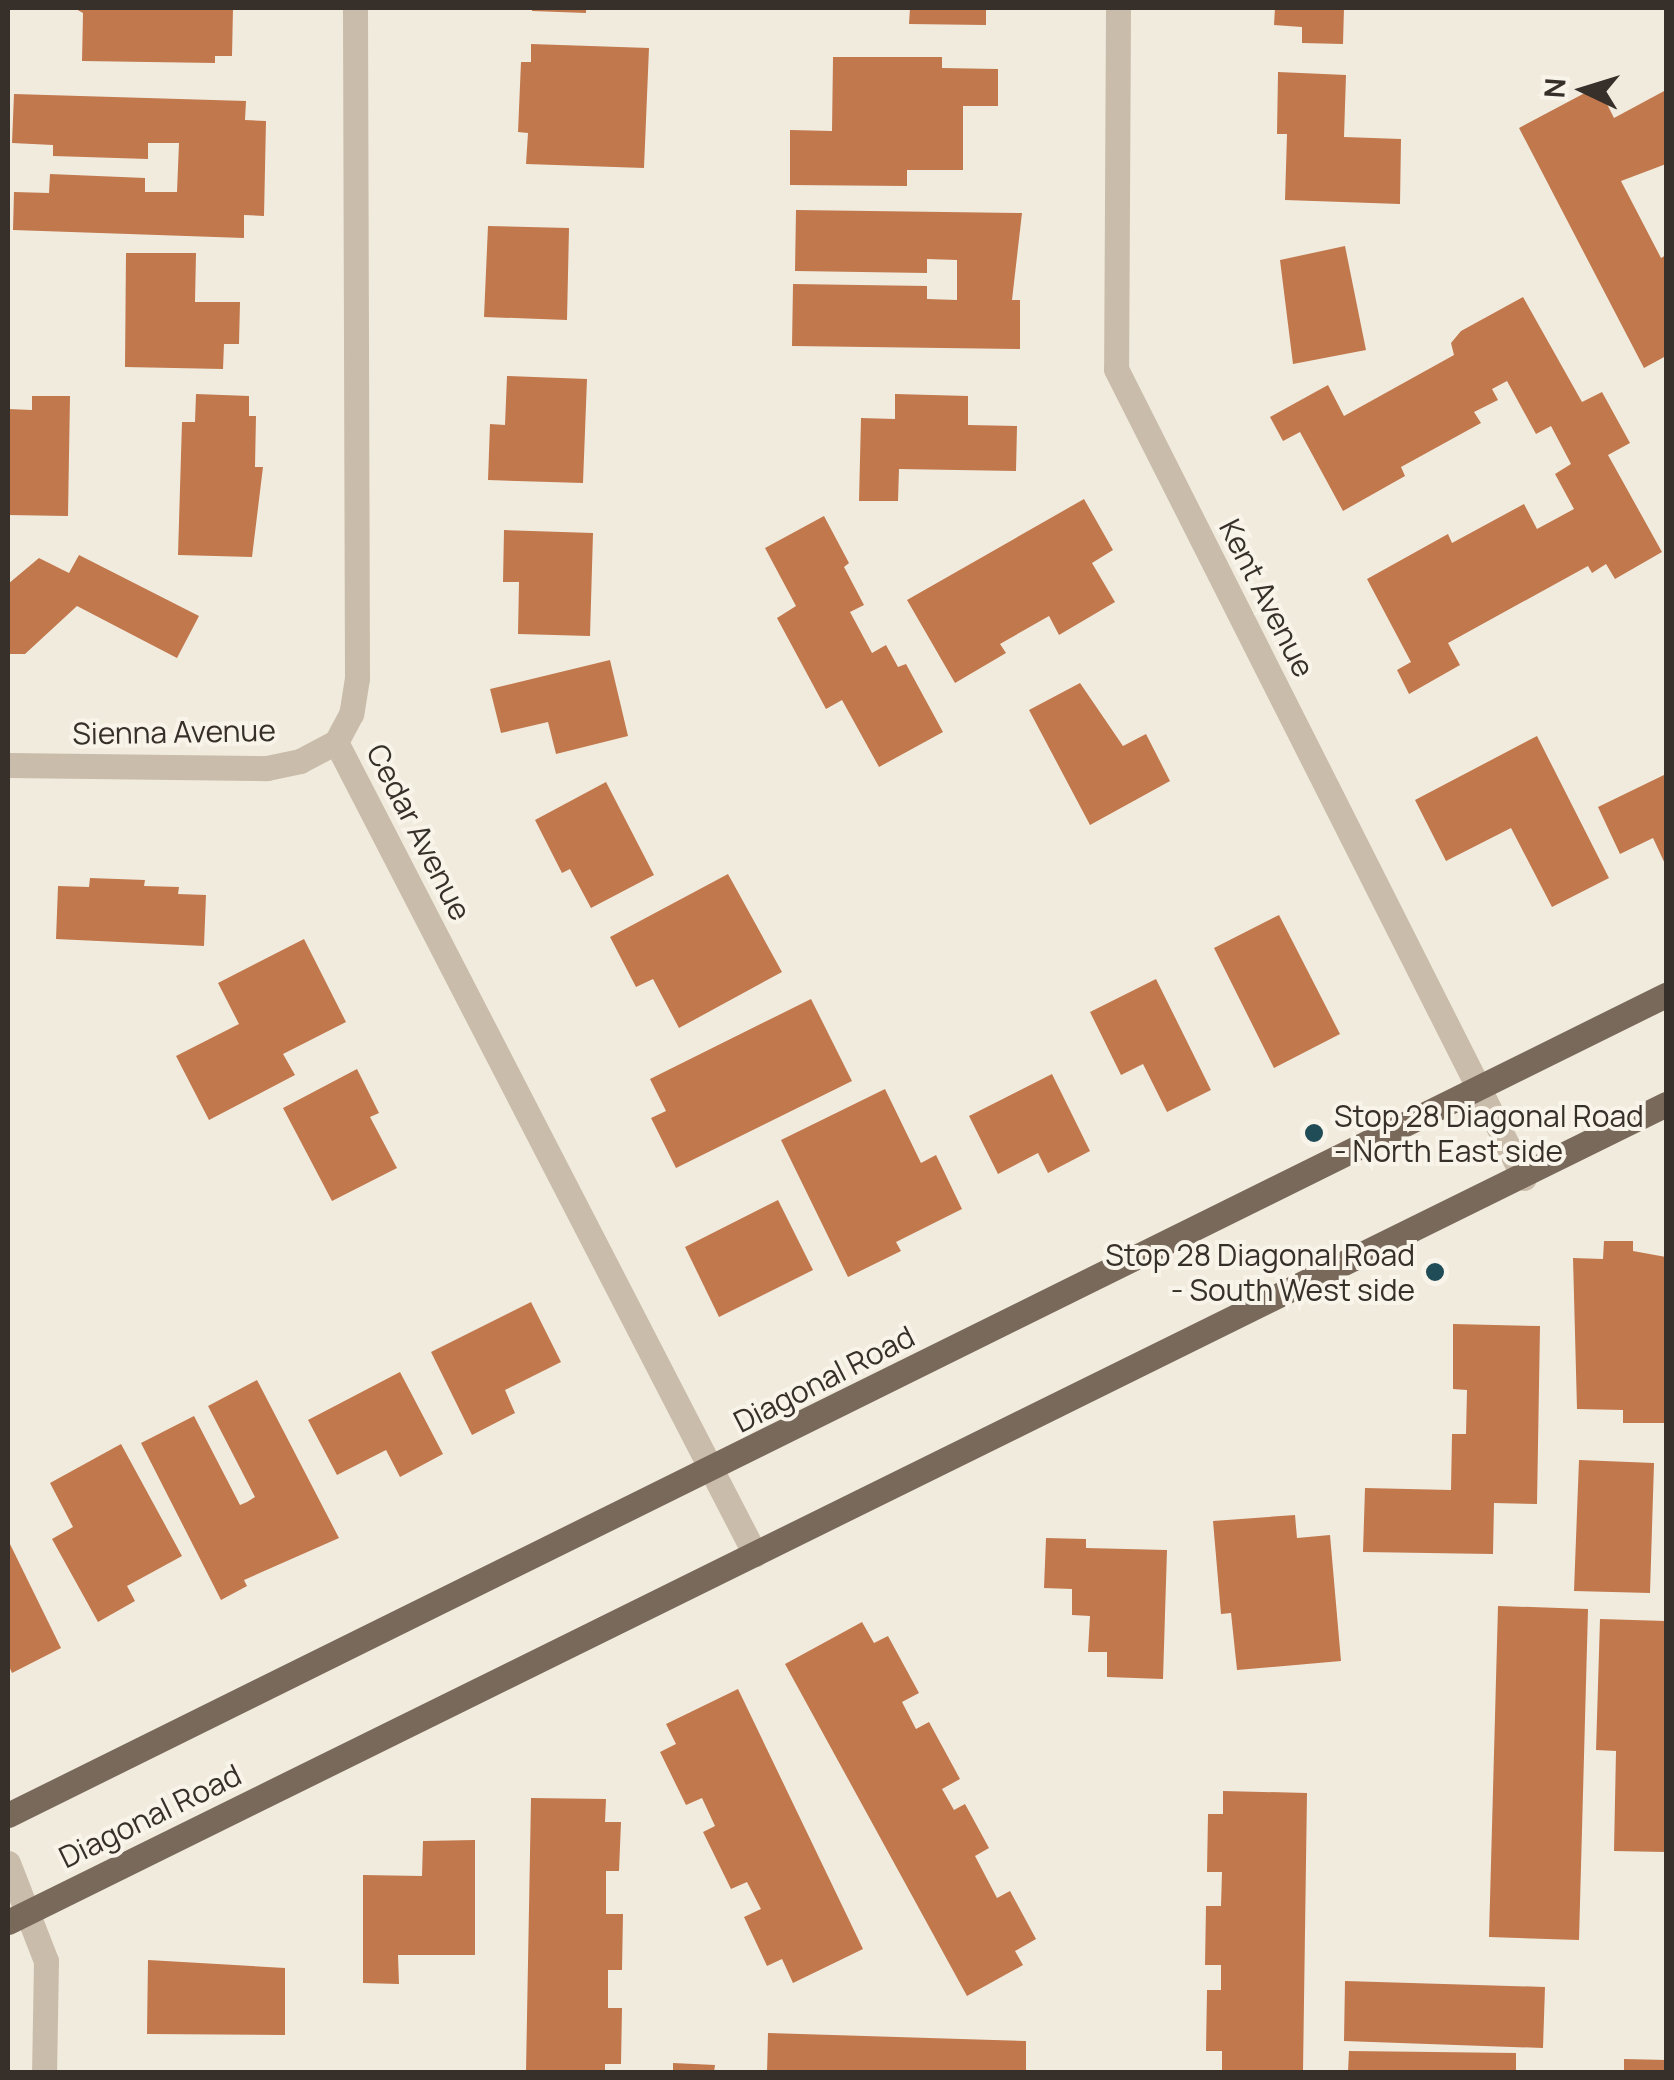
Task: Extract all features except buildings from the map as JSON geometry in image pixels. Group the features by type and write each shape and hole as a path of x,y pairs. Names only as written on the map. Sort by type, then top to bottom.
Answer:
{"main road":[{"name":"Diagonal Road","path":"8,1816 712,1472 1476,1086 1666,995"},
{"name":"Diagonal Road","path":"19,1916 1524,1178 1666,1104"}],"street":[{"name":"Cedar Avenue","path":"355,8 357,678 351,714 336,742 755,1554"},
{"name":"Kent Avenue","path":"1118,8 1116,369 1524,1178"},
{"name":"Sienna Avenue","path":"8,765 267,768 300,761 336,742"},
{"path":"8,1863 19,1916 46,1961 44,2072"}],"place":[{"name":"Stop 28 Diagonal Road - North East side","path":"1314,1133"},
{"name":"Stop 28 Diagonal Road - South West side","path":"1435,1272"}]}
